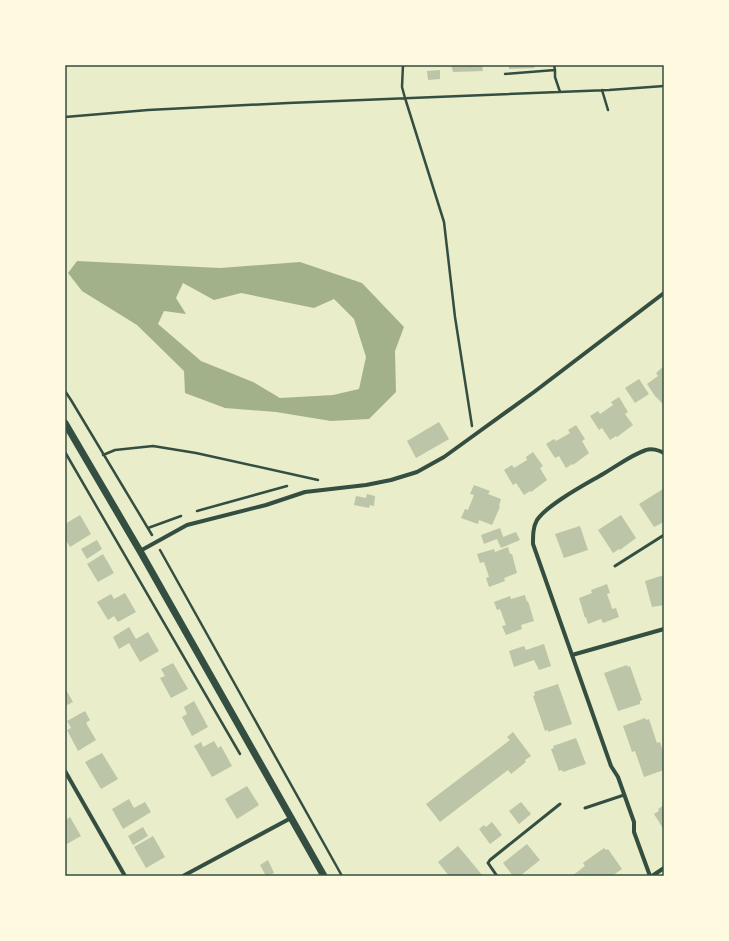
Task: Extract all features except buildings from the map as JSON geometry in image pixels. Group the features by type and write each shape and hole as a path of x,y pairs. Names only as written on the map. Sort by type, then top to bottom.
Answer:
{"street":[{"path":"140,551 187,525 266,505 305,492 366,486 417,472 444,457 540,388 664,293"},
{"path":"65,423 140,551 324,876"},
{"path":"664,453 660,450 648,449 622,462 568,495 538,519 534,528 533,544 610,766 618,776 634,822 634,832 651,876 664,868"},
{"path":"572,655 664,628"},
{"path":"65,771 125,876"},
{"path":"183,876 291,818"}],"lane":[{"path":"616,566 664,535"},
{"path":"585,808 624,795"},
{"path":"497,876 488,863 490,860 560,804"}],"path":[{"path":"402,65 402,87 444,222 455,317 473,436"},
{"path":"554,65 555,77 560,92"},
{"path":"505,74 555,70"},
{"path":"65,117 148,110 664,86"},
{"path":"602,90 608,110"},
{"path":"65,391 156,542 342,876"},
{"path":"466,431 478,422"},
{"path":"103,455 115,450 153,446 196,453 322,481 310,482"},
{"path":"65,452 241,755"},
{"path":"192,512 292,485"},
{"path":"148,528 185,515"}],"shaded area":[{"path":"77,261 220,268 300,262 362,283 404,327 395,351 396,392 369,419 331,421 276,412 225,408 185,393 184,371 137,325 82,291 68,273","holes":["183,283 214,300 241,293 314,308 334,299 354,319 366,357 359,389 333,395 280,398 253,382 201,361 158,324 164,311 186,314 176,298"]}]}
